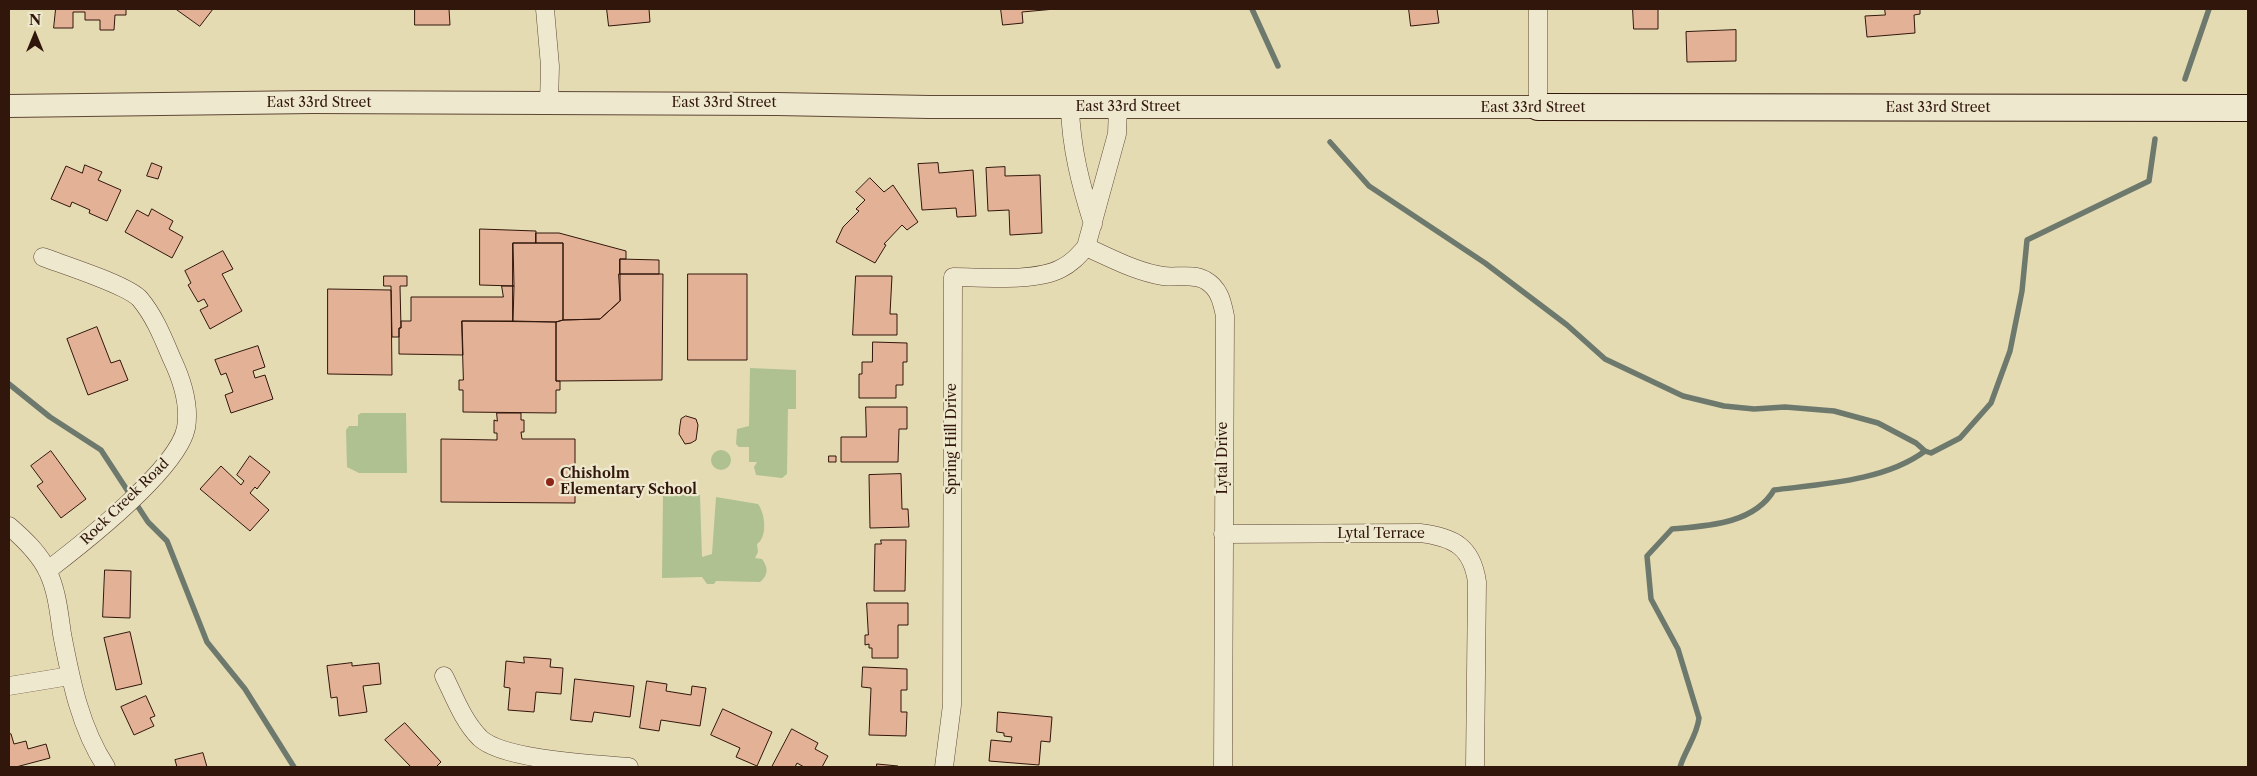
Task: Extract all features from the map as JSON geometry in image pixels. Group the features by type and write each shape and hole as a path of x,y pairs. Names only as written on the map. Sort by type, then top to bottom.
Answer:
{"main road":[{"name":"East 33rd Street","path":"1538,108 2248,108"}],"street":[{"path":"545,9 550,66 549,103"},
{"path":"1538,9 1538,108"},
{"name":"East 33rd Street","path":"9,106 313,102 1070,108 1538,108"},
{"path":"1070,108 1070,136 1093,224"},
{"path":"1086,248 1117,134 1118,108"},
{"name":"Lytal Drive","path":"1086,248 1138,270 1163,276 1199,278 1216,288 1222,300 1224,316 1223,767"},
{"name":"Spring Hill Drive","path":"944,767 952,705 953,277 1039,276 1058,270 1073,261 1086,248"},
{"name":"Rock Creek Road","path":"43,257 113,284 139,298 154,319 179,374 188,410 186,430 171,459 104,526 48,570"},
{"path":"9,526 26,541 48,570 56,592 70,676 89,738 106,767"},
{"name":"Lytal Terrace","path":"1223,534 1420,533 1441,535 1458,544 1468,555 1474,566 1476,582 1476,767"},
{"path":"9,686 70,676"},
{"path":"444,676 468,723 481,739 492,746 536,757 629,767"}],"green space":[{"path":"750,368 796,370 796,409 788,409 787,474 782,478 756,475 754,467 757,462 749,462 749,447 739,447 736,444 737,429 749,426"},
{"path":"361,413 406,413 407,473 359,473 347,467 346,430 349,426 358,426 358,415"},
{"path":"721,450 728,453 731,460 728,467 721,470 714,467 711,460 714,453"},
{"path":"663,495 700,495 702,557 712,554 716,497 758,504 764,519 764,531 757,544 758,552 755,558 762,559 765,565 767,571 763,579 760,582 716,581 714,584 707,584 702,577 662,578"}],"building":[{"path":"56,9 126,9 126,15 115,15 114,30 100,30 100,20 85,20 85,12 73,12 73,28 54,28"},
{"path":"176,9 213,9 200,26"},
{"path":"415,9 449,9 450,25 415,25"},
{"path":"607,9 649,9 650,22 609,26"},
{"path":"1001,9 1055,9 1022,12 1023,23 1003,25"},
{"path":"1409,9 1437,9 1439,23 1411,26"},
{"path":"1633,9 1658,9 1658,29 1634,29"},
{"path":"1885,9 1920,9 1920,14 1914,15 1915,33 1867,37 1865,16 1885,15"},
{"path":"1736,30 1736,61 1687,62 1686,32"},
{"path":"152,163 162,167 158,179 147,176"},
{"path":"938,163 939,173 973,170 976,216 957,217 956,208 922,210 918,164"},
{"path":"85,165 102,172 98,180 121,190 107,221 89,213 90,210 72,202 70,207 51,199 66,166 82,173"},
{"path":"1005,167 1005,176 1040,175 1042,233 1010,235 1009,210 988,211 986,168"},
{"path":"870,178 884,192 893,185 918,222 907,230 902,225 884,244 886,245 875,263 836,242 843,227 859,211 856,209 865,200 856,192"},
{"path":"152,209 173,221 169,229 183,237 172,258 125,232 137,210 148,216"},
{"path":"480,229 536,231 536,243 513,243 514,286 480,285"},
{"path":"536,233 559,233 626,251 626,259 620,259 620,301 600,319 563,320 563,243 536,243"},
{"path":"513,243 563,243 563,320 556,322 513,321"},
{"path":"223,251 233,269 222,274 242,311 210,329 200,310 208,306 204,299 198,302 188,285 191,283 185,271"},
{"path":"620,259 659,260 659,274 620,274"},
{"path":"619,274 663,274 662,380 556,381 556,322 563,320 600,319 620,301"},
{"path":"688,274 747,274 747,360 688,360"},
{"path":"384,276 407,276 407,286 400,286 401,328 399,328 399,337 392,337 391,286 384,286"},
{"path":"856,276 892,276 890,314 897,314 897,335 853,335"},
{"path":"502,286 514,286 513,321 462,321 463,355 399,354 399,328 401,328 401,321 411,321 411,297 503,297"},
{"path":"328,289 391,290 392,375 328,374"},
{"path":"462,321 556,322 556,381 560,381 560,390 556,390 556,413 463,412 463,390 459,390 459,380 463,380"},
{"path":"97,327 111,363 120,360 128,380 88,395 67,339"},
{"path":"873,342 907,343 907,362 903,362 903,385 896,385 896,398 859,398 859,374 862,374 862,362 872,362"},
{"path":"258,346 265,367 253,371 255,378 265,375 273,399 231,413 225,395 233,392 226,373 221,375 215,360"},
{"path":"866,407 907,407 907,429 899,429 898,462 841,462 841,437 866,437"},
{"path":"497,413 521,413 521,420 524,420 524,432 521,432 522,439 575,439 575,503 441,502 441,439 497,440 497,433 494,433 494,420 497,421"},
{"path":"686,416 696,419 698,425 696,440 685,444 679,434 681,419"},
{"path":"51,451 86,499 61,518 37,486 43,482 31,466"},
{"path":"250,456 270,472 257,489 255,487 250,493 269,510 250,531 200,489 221,466 241,485 244,481 237,475"},
{"path":"829,456 836,456 836,462 829,462"},
{"path":"901,474 902,509 908,509 909,527 870,528 869,475"},
{"path":"881,540 906,540 905,591 874,591 875,544 881,544"},
{"path":"105,570 131,571 130,618 103,617"},
{"path":"867,603 908,603 908,625 898,625 898,658 872,658 872,648 869,648 869,644 865,645 865,635 868,635"},
{"path":"130,632 142,684 116,690 104,638"},
{"path":"524,657 551,659 550,667 563,668 561,694 536,692 534,712 508,710 510,688 504,687 506,661 524,663"},
{"path":"352,663 352,666 379,663 381,684 363,686 367,712 339,716 337,697 331,698 327,666"},
{"path":"863,667 907,669 907,690 901,690 901,712 907,712 906,736 869,735 871,688 862,687"},
{"path":"575,679 634,686 630,717 594,712 592,722 571,720"},
{"path":"647,681 667,684 666,691 691,695 692,686 706,688 700,726 661,720 659,731 640,728"},
{"path":"146,696 155,716 150,718 154,726 134,735 121,707"},
{"path":"723,709 772,732 757,766 736,757 740,748 711,735"},
{"path":"998,712 1052,717 1050,742 1041,741 1039,765 989,761 991,740 1011,742 1012,737 1004,736 1004,733 997,732"},
{"path":"405,723 441,762 436,767 411,767 385,740"},
{"path":"792,729 818,743 815,749 828,756 822,767 804,767 797,763 795,767 772,767"},
{"path":"11,734 14,744 26,741 28,749 46,744 50,758 16,767 9,767 9,735"},
{"path":"203,753 207,767 177,767 175,760"},
{"path":"877,764 898,766 898,767 877,767"}],"waterway":[{"path":"1252,9 1278,66"},
{"path":"2185,79 2209,9"},
{"path":"1330,142 1369,186 1485,263 1567,325 1605,359 1683,396 1724,406 1754,409 1785,407 1834,411 1878,423 1931,453 1960,438 1991,403 2010,351 2022,291 2027,240 2149,181 2155,139"},
{"path":"9,384 50,417 101,450 148,522 167,541 207,642 245,689 294,767"},
{"path":"1680,767 1696,731 1699,718 1678,649 1651,599 1647,556 1672,529 1729,521 1755,510 1774,490 1852,480 1872,475 1909,461 1925,451"}],"place":[{"name":"Chisholm Elementary School","path":"550,482"}]}
